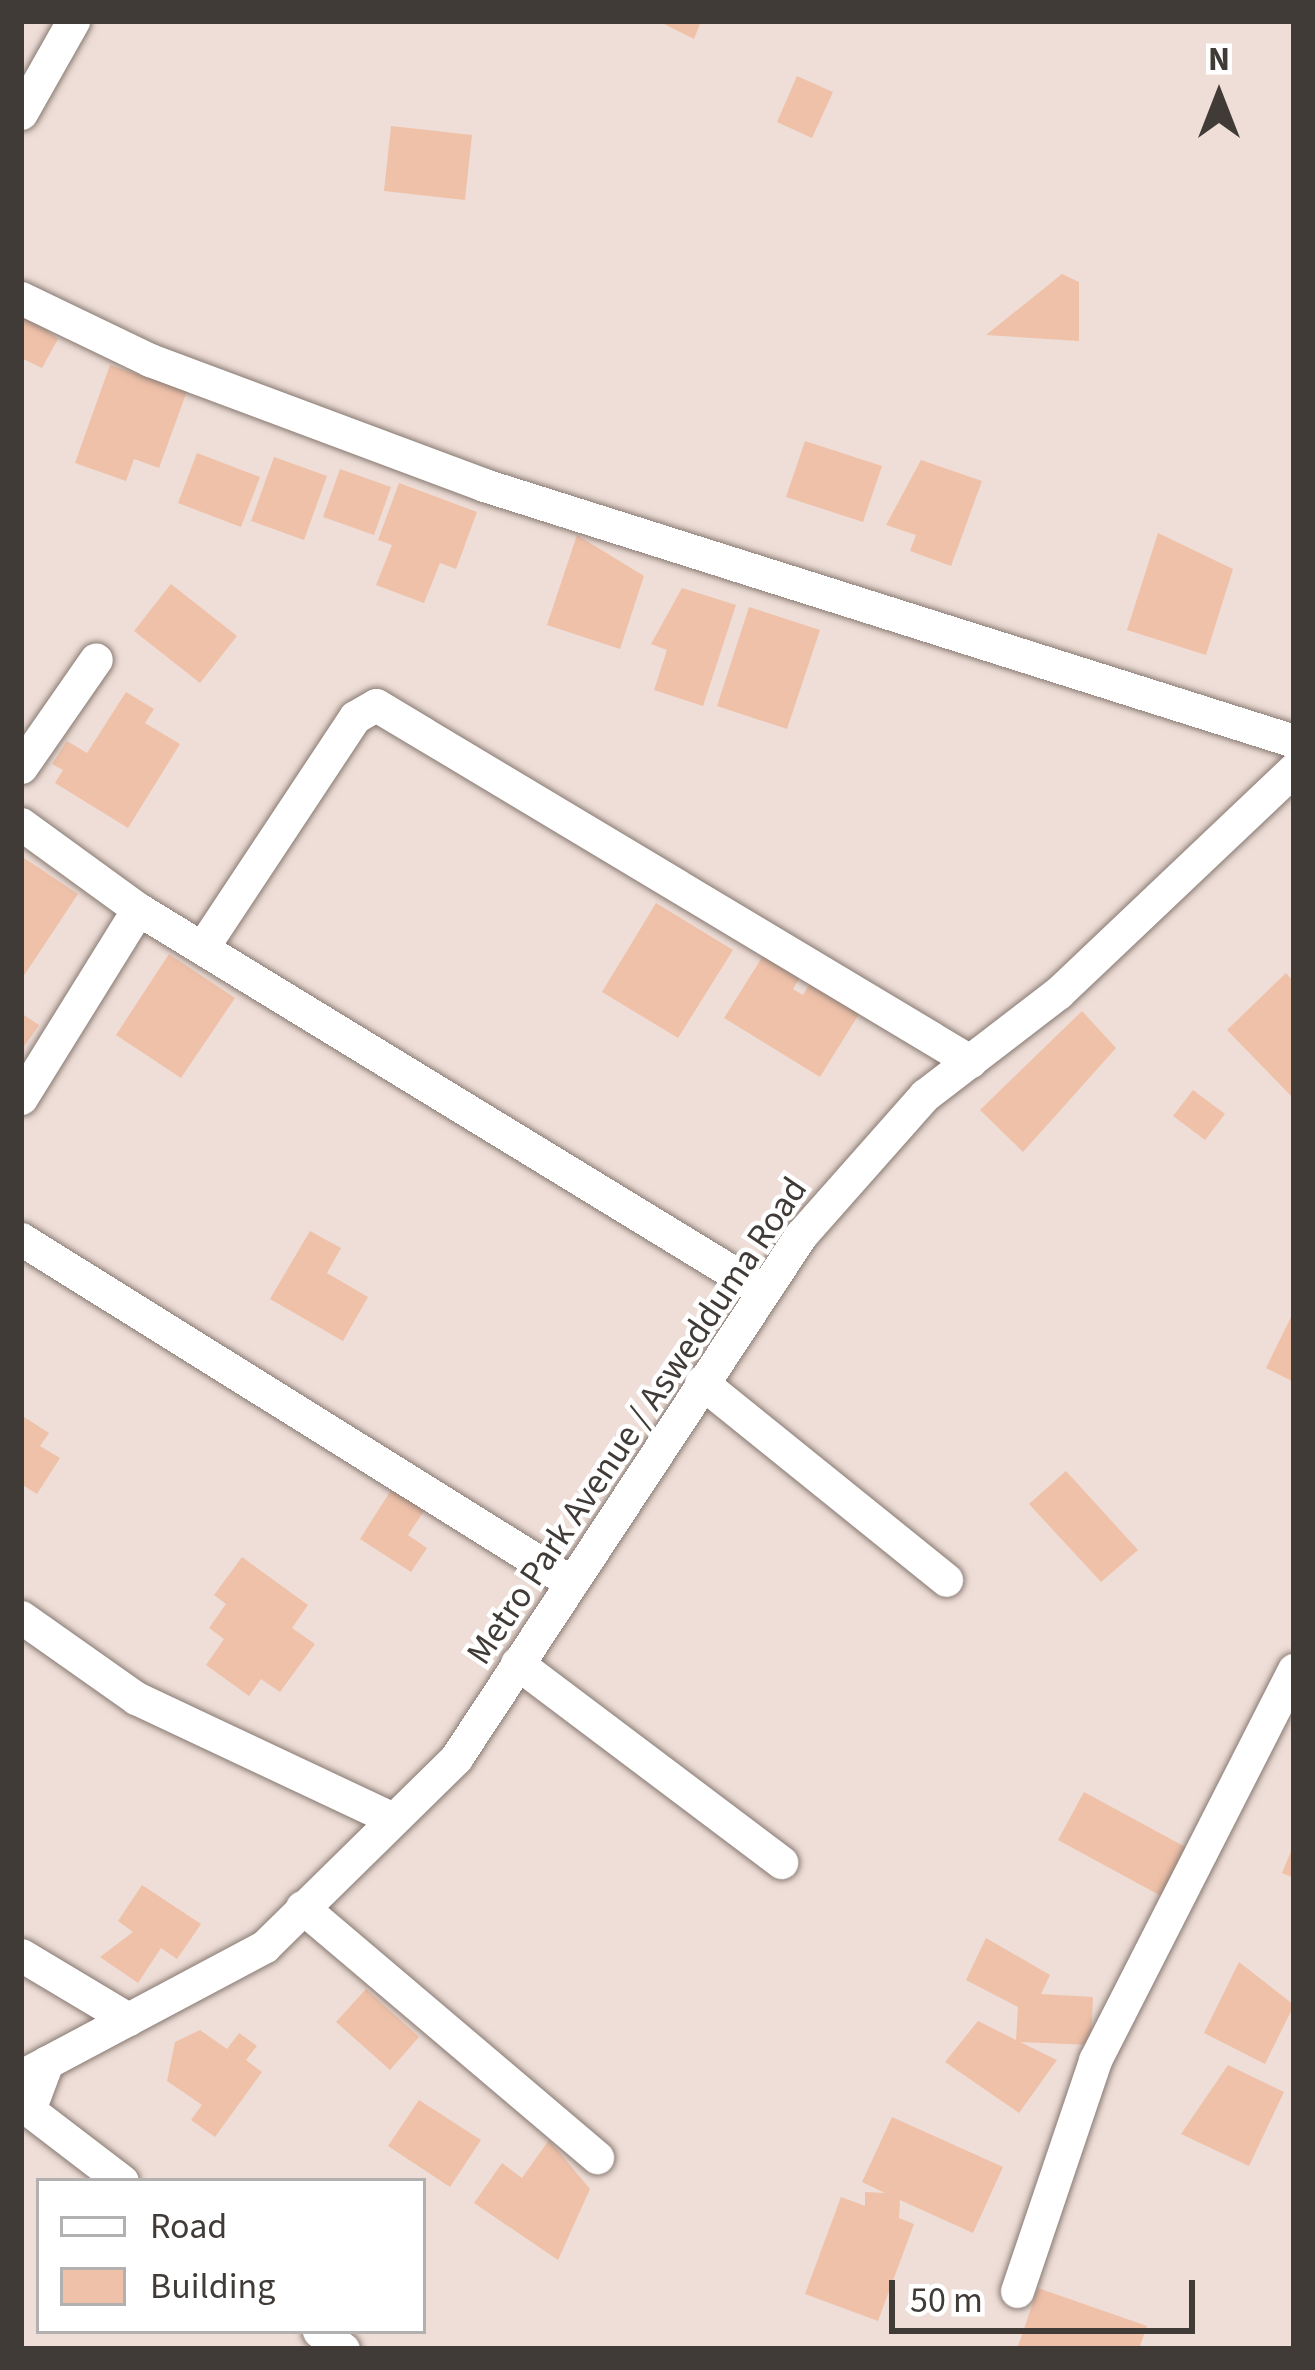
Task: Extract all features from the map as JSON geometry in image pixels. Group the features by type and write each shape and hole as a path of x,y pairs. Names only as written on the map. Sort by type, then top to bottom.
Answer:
{"street":[{"path":"21,113 73,21"},
{"path":"21,298 150,360 484,485 1294,741"},
{"path":"21,767 96,659"},
{"path":"202,948 355,717 376,705 970,1061"},
{"name":"Metro Park Avenue / Aswedduma Road","path":"34,2069 266,1946 456,1758 763,1292 910,1113 1058,993 1294,769"},
{"path":"21,824 138,909 763,1292"},
{"path":"21,1098 138,909"},
{"path":"21,1239 569,1581"},
{"path":"700,1382 946,1580"},
{"path":"21,1617 136,1698 391,1818"},
{"path":"517,1663 781,1862"},
{"path":"1017,2291 1095,2060 1294,1670"},
{"path":"302,1906 597,2157"},
{"path":"21,1955 128,2019"},
{"path":"34,2069 29,2110 118,2178"}],"building":[{"path":"658,21 701,21 694,39"},
{"path":"797,76 833,92 812,138 777,122"},
{"path":"391,126 472,135 465,200 384,191"},
{"path":"1062,274 1079,282 1079,341 986,335"},
{"path":"21,310 58,339 42,368 21,358"},
{"path":"110,365 187,391 159,468 134,459 126,481 75,463"},
{"path":"805,441 882,466 863,522 786,497"},
{"path":"197,453 260,477 241,527 178,503"},
{"path":"274,457 327,476 304,540 251,521"},
{"path":"921,460 982,481 951,566 910,551 916,535 886,525"},
{"path":"340,469 391,487 374,535 323,517"},
{"path":"399,483 477,512 456,569 440,563 424,603 376,585 392,545 378,540"},
{"path":"1158,533 1233,569 1206,655 1127,630"},
{"path":"577,535 644,576 620,649 547,625"},
{"path":"171,584 237,636 200,683 134,631"},
{"path":"682,588 736,605 703,706 654,690 667,650 651,644"},
{"path":"749,607 820,630 787,729 717,706"},
{"path":"126,692 154,709 145,723 180,744 128,828 55,783 63,770 52,764 67,741 87,753"},
{"path":"21,856 78,894 21,980"},
{"path":"656,903 733,950 678,1038 602,992"},
{"path":"766,951 802,974 793,989 803,995 810,983 859,1014 820,1077 724,1018"},
{"path":"169,954 235,998 181,1078 116,1035"},
{"path":"1286,973 1294,982 1294,1099 1227,1030"},
{"path":"1082,1011 1116,1048 1023,1152 980,1110"},
{"path":"21,1013 39,1025 21,1051"},
{"path":"1193,1090 1225,1114 1205,1140 1173,1116"},
{"path":"310,1231 341,1248 327,1273 368,1297 343,1341 270,1299"},
{"path":"1294,1311 1294,1382 1266,1368"},
{"path":"21,1415 49,1433 40,1446 60,1458 37,1494 21,1484"},
{"path":"1066,1471 1138,1550 1101,1582 1029,1504"},
{"path":"393,1487 426,1508 408,1535 427,1548 411,1572 360,1539"},
{"path":"242,1557 308,1605 292,1628 315,1644 280,1692 261,1679 249,1696 206,1665 224,1639 209,1628 226,1604 214,1595"},
{"path":"1084,1792 1189,1849 1163,1897 1058,1840"},
{"path":"1294,1844 1294,1878 1282,1873"},
{"path":"142,1885 201,1924 177,1959 161,1948 138,1983 100,1957 133,1932 118,1921"},
{"path":"986,1938 1050,1975 1041,1994 1093,1997 1091,2045 1020,2042 1057,2060 1019,2113 945,2062 978,2021 1016,2040 1018,2007 966,1980"},
{"path":"1239,1962 1294,2005 1265,2064 1204,2033"},
{"path":"366,1989 419,2037 390,2070 336,2022"},
{"path":"200,2030 227,2049 239,2033 257,2046 246,2060 262,2072 215,2137 191,2120 202,2105 167,2081 175,2042"},
{"path":"1228,2065 1284,2092 1249,2166 1181,2134"},
{"path":"419,2100 481,2140 450,2187 388,2146"},
{"path":"892,2117 1003,2167 973,2233 900,2200 899,2218 914,2224 878,2321 805,2294 841,2197 865,2206 865,2192 885,2193 862,2182"},
{"path":"549,2140 590,2189 558,2260 474,2203 502,2163 522,2178"},
{"path":"1038,2288 1147,2326 1139,2349 1017,2349"}]}
